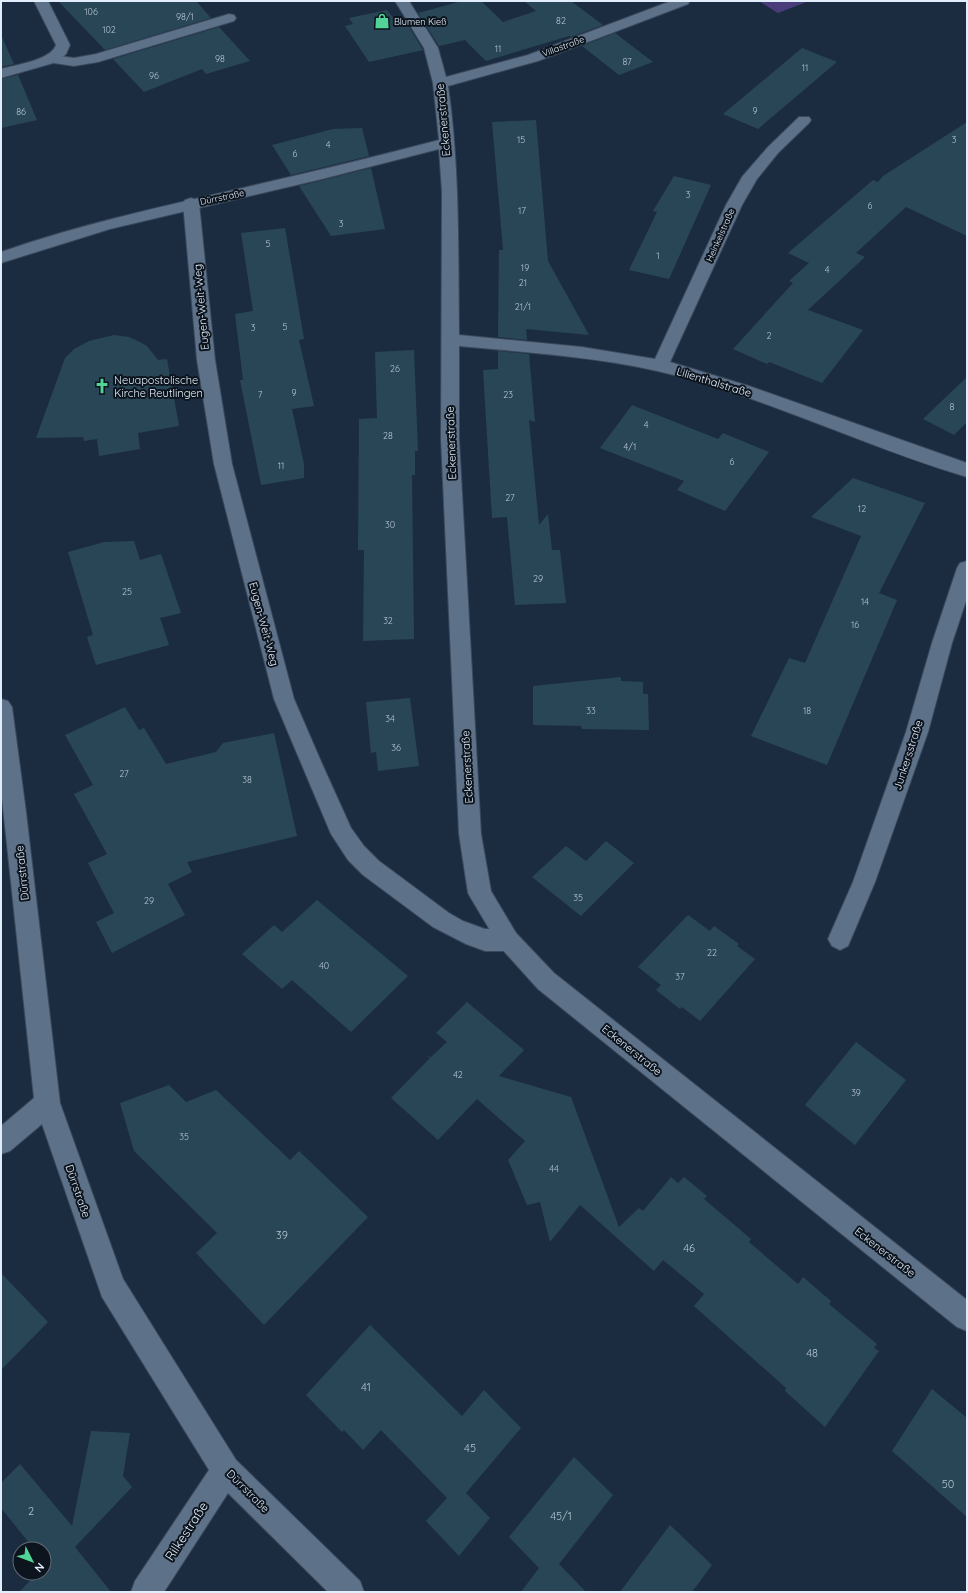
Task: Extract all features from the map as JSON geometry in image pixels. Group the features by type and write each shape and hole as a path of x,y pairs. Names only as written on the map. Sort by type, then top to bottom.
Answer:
{"street":[{"path":"41,1 57,30 63,45 61,51 52,59"},
{"name":"Eckenerstraße","path":"402,1 431,48 440,83 445,118 450,192 450,439 470,834 480,894 508,940 552,986 967,1317"},
{"name":"Villastraße","path":"440,83 482,74 518,63 683,1"},
{"path":"1,74 52,59 74,62 98,58 229,18"},
{"name":"Heinkelstraße","path":"660,366 734,205 750,176 773,150 804,120"},
{"name":"Dürrstraße","path":"1,258 97,228 191,203 282,184 446,143"},
{"name":"Eugen-Weit-Weg","path":"191,203 206,360 223,464 284,699 342,834 371,868 441,920 474,937 485,940 508,940"},
{"name":"Lilienthalstraße","path":"450,340 557,351 660,366 735,388 967,470"},
{"name":"Junkersstraße","path":"840,939 864,882 914,739 942,643 967,568"},
{"name":"Dürrstraße","path":"1,707 8,815 47,1103 112,1287 226,1470 349,1592"},
{"path":"1,1142 47,1103"},
{"name":"Rilkestraße","path":"146,1592 226,1470"}],"shaded area":[{"path":"759,1 809,1 778,13"}],"building":[{"path":"58,1 196,1 211,18 105,50"},
{"path":"462,1 481,1 503,22 536,11 524,1 571,1 603,25 571,37 569,36 486,61 465,40 439,46 418,13"},
{"path":"387,10 395,20 403,17 423,50 369,62 345,26 353,24 349,18"},
{"path":"219,27 250,61 206,74 202,69 144,92 113,59"},
{"path":"615,33 653,62 619,75 582,46"},
{"path":"1,35 14,64 1,67"},
{"path":"802,48 837,62 758,129 723,114"},
{"path":"18,75 37,120 1,128 1,79"},
{"path":"536,120 548,261 589,335 526,329 527,340 498,337 499,250 503,250 492,122"},
{"path":"967,122 967,236 906,207 856,253 865,257 808,310 863,330 822,383 769,362 767,364 733,349 793,283 789,281 809,263 788,253 873,180 878,182 883,176"},
{"path":"362,128 369,156 291,175 272,145 333,129"},
{"path":"371,168 385,229 331,236 299,186"},
{"path":"674,176 711,185 669,279 629,270 657,212 653,211"},
{"path":"285,228 304,339 299,340 314,406 292,409 304,464 304,478 261,485 240,380 243,380 235,314 253,311 241,233"},
{"name":"Neuapostolische Kirche Reutlingen","path":"114,335 129,337 147,346 158,360 167,359 179,426 138,433 140,449 99,456 97,439 84,441 83,437 36,438 65,358 74,349 89,341"},
{"path":"414,350 418,451 415,451 415,475 412,475 414,639 363,641 364,550 358,550 359,419 377,418 375,352"},
{"path":"498,351 529,354 535,422 529,420 539,525 548,514 552,550 560,550 566,603 515,605 507,517 492,518 483,370 498,369"},
{"path":"967,377 967,422 954,435 923,419"},
{"path":"632,405 718,439 723,433 769,452 725,511 677,490 684,481 600,448"},
{"path":"853,478 925,503 879,593 897,600 827,765 751,736 789,658 805,663 861,536 811,517"},
{"path":"134,541 140,560 161,554 181,613 160,618 169,645 96,665 87,637 93,635 68,552 104,542"},
{"path":"621,677 621,681 643,682 643,694 648,694 649,730 582,729 581,726 533,725 533,686"},
{"path":"410,698 419,766 378,771 376,752 371,753 366,702"},
{"path":"125,707 139,730 144,728 166,764 216,752 223,743 274,733 297,836 187,862 192,872 168,884 185,915 112,953 96,922 114,913 88,863 107,854 74,794 93,785 65,735"},
{"path":"606,841 634,863 581,916 532,877 566,846 586,861"},
{"path":"317,900 408,976 351,1032 292,980 282,989 242,954 274,925 282,932"},
{"path":"688,915 710,931 714,926 739,944 737,946 755,959 700,1021 682,1007 680,1009 656,990 661,985 638,967"},
{"path":"467,1002 524,1050 499,1076 571,1097 619,1227 639,1208 643,1211 671,1177 678,1183 684,1177 707,1196 704,1199 751,1239 749,1242 798,1284 803,1277 831,1301 829,1304 877,1344 874,1348 879,1351 825,1427 785,1391 786,1388 694,1306 704,1294 663,1260 654,1271 580,1205 550,1242 540,1202 527,1205 508,1160 525,1141 477,1099 438,1140 391,1098 430,1058 427,1056 431,1057 447,1042 436,1033"},
{"path":"856,1042 906,1080 855,1145 805,1105"},
{"path":"169,1085 186,1102 216,1090 290,1160 299,1151 368,1217 264,1325 196,1253 217,1233 134,1151 120,1103"},
{"path":"1,1273 48,1322 1,1370"},
{"path":"370,1325 462,1416 484,1390 521,1428 466,1493 490,1518 459,1556 426,1521 447,1498 381,1430 363,1450 344,1430 342,1432 306,1395"},
{"path":"932,1389 967,1418 967,1517 892,1451"},
{"path":"91,1431 130,1433 123,1476 132,1487 75,1547 111,1592 19,1592 30,1581 52,1581 52,1541 28,1541 1,1508 1,1483 20,1464 72,1526"},
{"path":"574,1457 613,1495 559,1564 586,1592 521,1592 539,1568 509,1537"},
{"path":"670,1525 712,1565 692,1592 620,1592"}],"place":[{"name":"Blumen Kieß","path":"382,21"},
{"name":"Neuapostolische Kirche Reutlingen","path":"102,386"}]}
